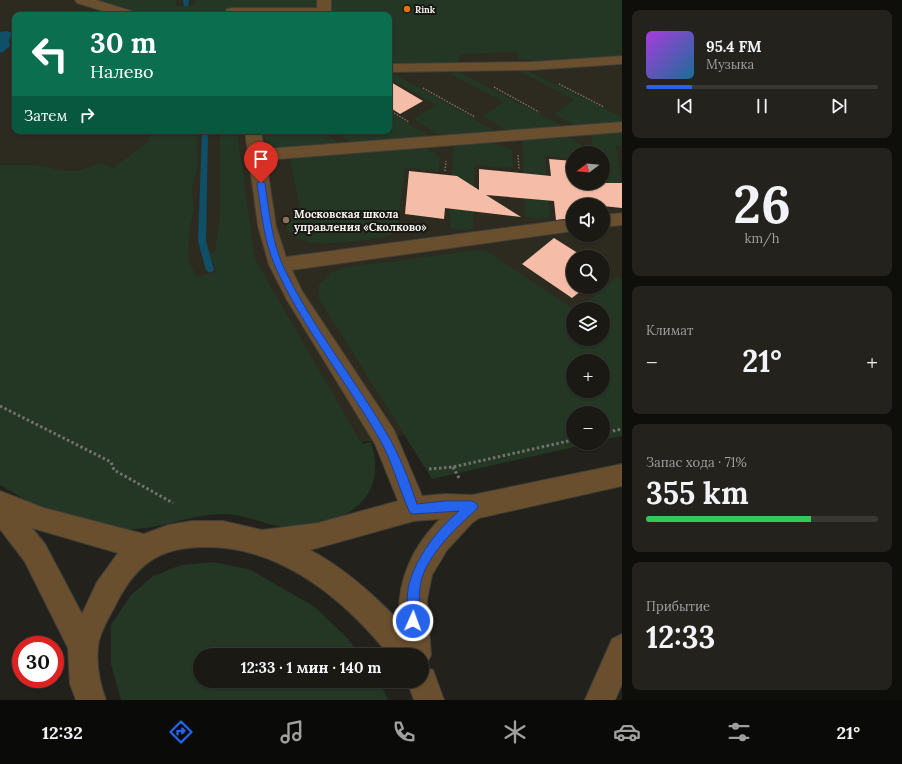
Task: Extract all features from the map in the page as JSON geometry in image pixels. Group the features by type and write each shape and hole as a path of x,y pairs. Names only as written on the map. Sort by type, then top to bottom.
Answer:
{"street":[{"path":"82,0 120,12"},
{"path":"232,9 324,12 324,0"},
{"path":"392,68 531,66 622,60"},
{"path":"257,155 622,127"},
{"path":"253,134 267,226 279,265 294,295 384,438 401,474 414,509"},
{"path":"610,220 622,219"},
{"path":"279,265 566,226"},
{"path":"260,542 293,540 318,536 414,509 445,506 472,506 622,475"},
{"path":"0,503 44,520 146,548"},
{"path":"415,648 413,621 414,585 427,556 451,525 472,506"},
{"path":"0,508 34,554 83,646"},
{"path":"91,700 85,684 83,646 104,594 124,566 146,548 176,536 203,533 230,535 260,542 290,554 325,576 364,604 403,648"},
{"path":"600,700 622,649"},
{"path":"425,688 429,700"}],"path":[{"path":"555,82 609,109"},
{"path":"487,84 574,131"},
{"path":"420,86 508,136"},
{"path":"0,406 111,462 114,470 173,503"},
{"path":"610,432 622,429"},
{"path":"429,468 453,467 566,442"}],"shaded area":[{"name":"Московская школа управления «Сколково»","path":"0,0 622,0 622,378 610,367 610,354 566,354 566,364 405,435 363,442 349,436 345,415 0,385"}],"green space":[{"path":"99,0 177,0 176,6 195,5 195,0 622,0 622,56 528,61 519,59 516,52 460,54 459,61 453,63 392,64 392,12 140,12"},
{"path":"526,70 622,117 622,123 578,127 554,114 574,100 520,72"},
{"path":"457,71 561,125 559,128 510,132 482,116 504,102 450,74"},
{"path":"392,73 495,131 494,133 443,137 413,119 436,105 392,80"},
{"path":"392,114 428,135 425,138 353,144 338,134 392,134"},
{"path":"622,131 622,146 616,146 622,185 610,184 610,146 593,146 591,133"},
{"path":"149,134 197,134 198,164 192,188 194,209 190,227 188,254 191,266 197,277 216,272 210,253 215,252 220,214 220,134 237,134 255,259 356,434 363,444 371,442 375,471 373,483 361,502 352,510 340,517 317,525 288,528 242,516 214,514 147,528 114,528 91,525 57,516 41,509 0,485 0,165 35,165 65,171 77,171 101,163 113,168 149,141"},
{"path":"264,134 326,134 338,142 334,145 280,149 267,144"},
{"path":"564,135 582,145 566,146 566,158 545,156 550,217 540,219 525,217 522,139"},
{"path":"490,141 512,150 513,168 475,165 473,229 465,230 450,228 453,144"},
{"path":"424,146 440,157 439,171 405,168 397,229 393,234 378,238 340,243 311,243 294,236 287,229 286,221 292,216 301,214 289,156"},
{"path":"477,250 486,251 566,304 566,346 610,346 610,302 588,302 597,294 610,294 610,282 617,276 622,279 622,436 610,439 610,406 566,406 566,449 432,479 319,299 319,284 333,271 342,268"},
{"path":"214,562 251,570 315,607 348,639 355,648 193,648 193,688 382,688 388,700 121,700 111,664 111,625 131,595 153,576 181,565"}],"water":[{"path":"7,31 12,33 9,40 10,46 2,53 0,52 0,32"}],"building":[{"path":"392,83 423,101 400,114 392,109"},
{"path":"549,159 566,160 566,190 610,190 610,183 622,183 622,208 610,207 610,198 566,198 566,219 556,220 554,201 486,195 521,217 445,208 444,219 405,214 409,171 457,176 479,190 479,169 551,176"},
{"path":"554,238 573,250 566,250 566,294 522,264"},
{"path":"566,294 577,294 572,298"}],"waterway":[{"path":"186,0 186,5"},
{"path":"205,134 202,241 210,270"}],"place":[{"name":"Rink","path":"407,9"},
{"name":"Московская школа управления «Сколково»","path":"286,220"}],"route":[{"path":"261,183 267,226 279,265 294,295 384,438 401,474 414,509 445,506 472,506 451,525 427,556 414,585 413,621"}]}
